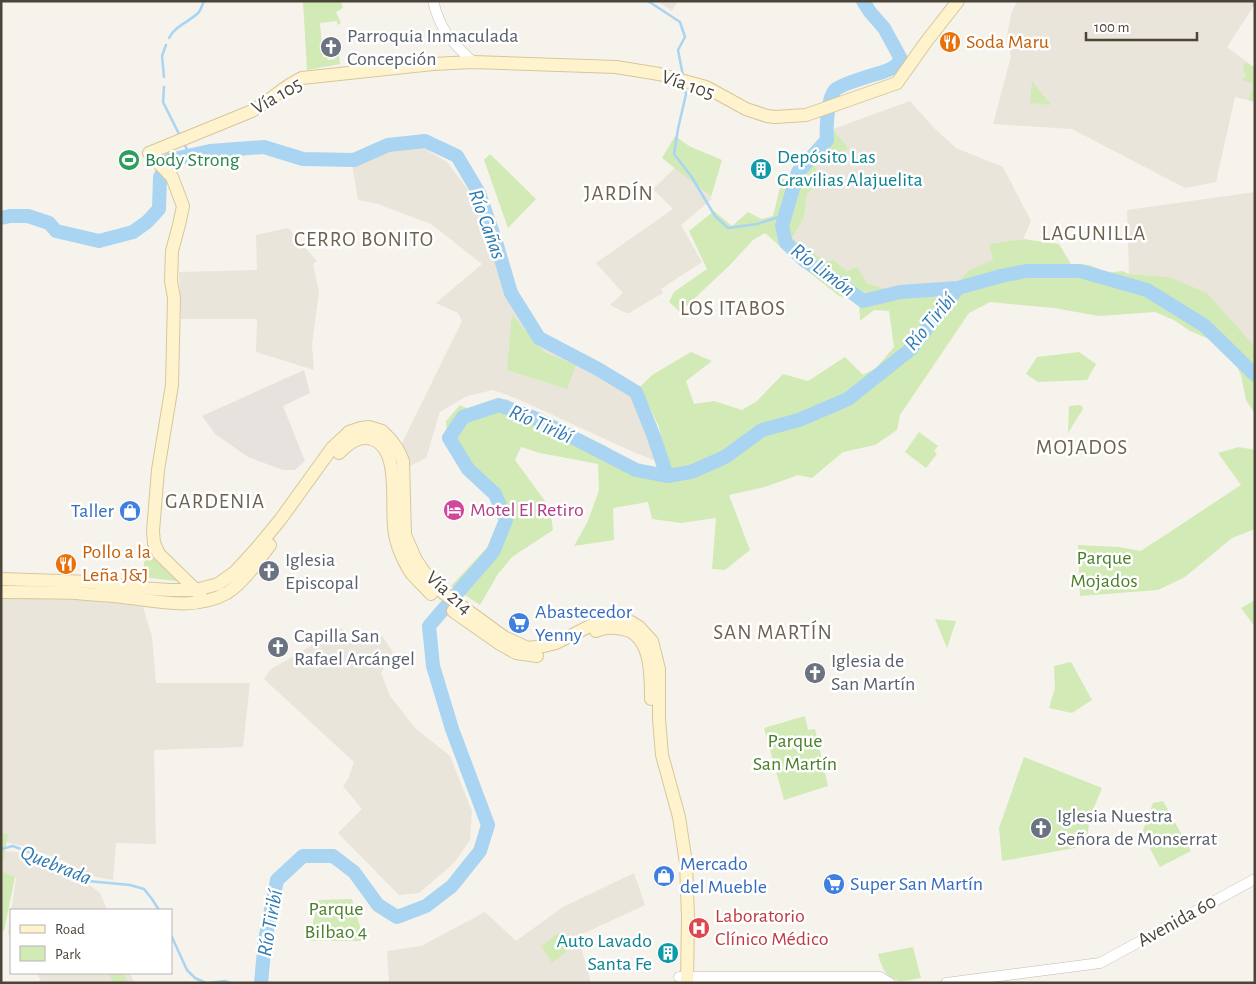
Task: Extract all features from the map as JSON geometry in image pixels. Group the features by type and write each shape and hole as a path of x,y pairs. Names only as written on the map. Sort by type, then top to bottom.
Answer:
{"main road":[{"name":"Vía 105","path":"200,596 159,554 154,543 153,531 158,470 172,385 174,298 171,281 172,251 183,206 172,178 149,152 252,111 266,103 289,84 302,78 433,64 473,62 616,67 660,74 706,87 746,109 767,116 806,115 897,82 958,1"},
{"name":"Vía 214","path":"1,579 92,582 200,596 227,592 237,585 270,547 327,468 348,444 357,439 369,438 379,442 389,456 393,472 395,538 412,574 500,644 516,653 538,656 609,627 627,630 634,634 643,644 650,667 651,732 660,776 672,819 679,863 683,980"},
{"name":"Vía 214","path":"1,592 75,593 168,603 194,603 200,596"}],"street":[{"path":"432,1 441,26 452,42 473,62"},
{"name":"Avenida 60","path":"946,983 1100,963 1255,880"},
{"path":"683,980 880,977 890,983"}],"shaded area":[{"path":"657,1 678,1 672,11"},
{"path":"1017,1 1255,1 1255,4 1227,47 1255,68 1255,102 1235,97 1216,182 1185,188 1072,129 993,124 1011,56 1007,36 1011,14"},
{"path":"910,101 933,127 956,148 1003,167 1031,221 1023,239 990,244 994,260 969,270 960,280 947,287 889,290 867,283 847,271 834,260 825,262 792,238 804,218 807,194 820,183 815,165 849,149 833,129"},
{"path":"391,147 423,148 447,162 469,191 491,242 502,279 517,311 541,344 632,394 659,462 518,399 493,390 467,396 440,412 426,458 408,467 402,443 462,321 458,313 436,303 482,264 431,224 378,204 358,200 352,164"},
{"path":"676,167 712,199 681,225 702,262 661,289 663,293 626,313 610,305 623,293 596,263 673,209 653,189"},
{"path":"1255,192 1255,347 1169,277 1129,274 1127,210"},
{"path":"288,228 317,261 313,264 319,292 312,345 314,370 256,352 257,319 181,319 179,272 257,270 256,235"},
{"path":"304,370 310,393 283,406 305,461 295,470 283,470 248,457 215,434 202,416"},
{"path":"1,595 142,604 152,636 156,683 250,683 243,747 154,750 156,844 116,843 113,880 91,876 64,861 26,847 7,842 1,844"},
{"path":"342,628 351,642 382,636 393,652 381,673 390,696 415,728 450,756 472,811 470,840 454,863 419,893 399,895 338,833 362,809 343,786 348,779 354,762 264,679 271,669"},
{"path":"5,851 17,852 50,865 88,884 100,893 107,909 11,909 16,879 2,871"},
{"path":"634,873 645,905 578,936 591,983 389,983 387,951 421,946 485,912 516,941 563,907"},
{"path":"10,920 10,936 8,933"},
{"path":"37,974 130,974 134,983 37,983 41,980"}],"green space":[{"path":"303,1 341,1 343,8 336,12 341,23 337,25 337,21 320,23 323,57 327,57 328,60 335,59 339,55 340,64 307,70"},
{"path":"1246,62 1255,68 1255,102 1249,100 1253,84 1242,80 1246,75 1243,68"},
{"path":"1032,81 1051,105 1030,103"},
{"path":"833,129 849,149 815,165 820,183 807,194 804,218 792,238 825,261 834,260 847,271 857,267 867,283 889,290 947,287 960,280 969,270 993,260 989,244 1023,239 1059,244 1071,264 1090,265 1107,273 1122,271 1129,274 1169,277 1207,293 1255,347 1255,414 1246,400 1241,375 1233,359 1214,341 1190,331 1174,320 1155,312 1099,316 1054,308 990,302 969,313 900,415 897,430 875,445 843,452 812,478 798,475 765,487 729,495 750,550 725,570 712,569 716,518 681,523 652,519 648,502 613,508 614,540 574,546 588,521 599,490 598,464 540,453 521,447 515,460 550,508 553,530 512,557 498,574 480,605 451,586 509,524 491,496 458,459 447,436 446,421 460,405 468,409 506,399 604,445 658,480 666,456 659,427 640,387 652,375 691,352 712,361 686,381 694,404 714,401 742,410 757,401 783,374 808,381 845,357 863,375 876,368 894,347 889,311 874,310 860,321 859,302 839,296 765,233 753,240 729,266 680,312 669,302 674,292 707,269 689,231 714,211 732,226 748,212 761,219 773,216 782,179 798,181 802,162 814,152 829,146"},
{"path":"675,136 689,146 722,160 711,197 662,158"},
{"path":"490,154 536,199 508,228 484,160"},
{"path":"512,315 544,352 576,365 567,389 507,370"},
{"path":"1079,352 1096,364 1087,380 1038,382 1026,374 1037,357"},
{"path":"1079,405 1083,409 1068,433 1069,406"},
{"path":"919,432 938,446 934,451 937,454 926,468 905,452"},
{"name":"Parque Mojados","path":"1239,447 1255,450 1255,529 1232,538 1185,577 1158,590 1080,596 1078,545 1119,547 1141,551 1241,485 1218,453"},
{"path":"148,539 183,582 142,577"},
{"path":"1255,600 1255,627 1241,608"},
{"path":"935,619 956,621 947,648"},
{"path":"1071,662 1092,700 1072,713 1049,708 1055,688 1054,666"},
{"name":"Parque San Martín","path":"805,716 808,730 815,729 828,786 784,800 764,728"},
{"path":"1024,757 1102,788 1090,817 1086,846 1002,861 999,828"},
{"path":"1163,801 1191,851 1160,867 1142,834 1153,803"},
{"path":"1,833 8,834 2,871 15,877 4,931 1,932"},
{"name":"Parque Bilbao 4","path":"352,899 364,941 309,941 318,900"},
{"path":"560,932 566,952 552,963 541,946"},
{"path":"913,947 921,978 900,981 891,978 883,967 878,954"},
{"path":"109,974 124,974 128,983 114,983"}],"waterway":[{"path":"169,38 178,27 198,13 204,1"},
{"path":"648,1 680,22 685,37 678,50 683,76"},
{"name":"Río Limón","path":"863,1 884,28 901,59 891,69 844,85 832,94 828,114 827,140 798,172 782,226 786,243 805,261 863,301 900,292 958,288 1026,271 1080,271 1147,290 1205,326 1255,375"},
{"path":"164,77 162,56 166,45"},
{"path":"684,84 686,94 674,154 691,176 715,216 728,228 757,224 785,215"},
{"path":"164,87 163,102 179,134"},
{"name":"Río Cañas","path":"1,218 28,216 49,223 56,231 99,241 133,232 147,222 159,209 160,177 169,160 210,151 264,147 303,159 354,160 388,145 425,141 457,156 479,193 511,293 539,338 598,369 636,392 667,476"},
{"path":"184,143 190,156"},
{"name":"Río Tiribí","path":"261,983 265,940 277,880 303,856 333,856 354,872 378,905 397,917 426,906 452,886 480,851 488,825 452,729 433,666 429,626 493,552 506,520 495,494 468,469 449,438 463,417 499,405 537,419 636,470 667,476 691,472 725,457 762,430 799,420 848,399 911,349 958,288"},
{"name":"Quebrada","path":"1,849 13,846 39,856 88,881 130,885 144,889 158,909"},
{"name":"Quebrada","path":"172,937 187,970 195,978 206,983"},
{"name":"Quebrada","path":"208,983 225,981 230,983"}],"place":[{"name":"Soda Maru","path":"950,42"},
{"name":"Parroquia Inmaculada Concepción","path":"331,47"},
{"name":"Body Strong","path":"129,160"},
{"name":"Depósito Las Gravilias Alajuelita","path":"761,169"},
{"name":"Motel El Retiro","path":"454,510"},
{"name":"Taller","path":"130,511"},
{"name":"Pollo a la Leña J&J","path":"66,564"},
{"name":"Iglesia Episcopal","path":"269,571"},
{"name":"Abastecedor Yenny","path":"519,623"},
{"name":"Capilla San Rafael Arcángel","path":"278,647"},
{"name":"Iglesia de San Martín","path":"815,673"},
{"name":"Iglesia Nuestra Señora de Monserrat","path":"1041,828"},
{"name":"Mercado del Mueble","path":"664,876"},
{"name":"Super San Martín","path":"834,884"},
{"name":"Laboratorio Clínico Médico","path":"699,928"},
{"name":"Auto Lavado Santa Fe","path":"668,953"}],"district":[{"name":"JARDÍN","path":"619,193"},
{"name":"LAGUNILLA","path":"1094,233"},
{"name":"CERRO BONITO","path":"364,239"},
{"name":"LOS ITABOS","path":"733,308"},
{"name":"MOJADOS","path":"1082,447"},
{"name":"GARDENIA","path":"215,501"},
{"name":"SAN MARTÍN","path":"773,632"}]}
